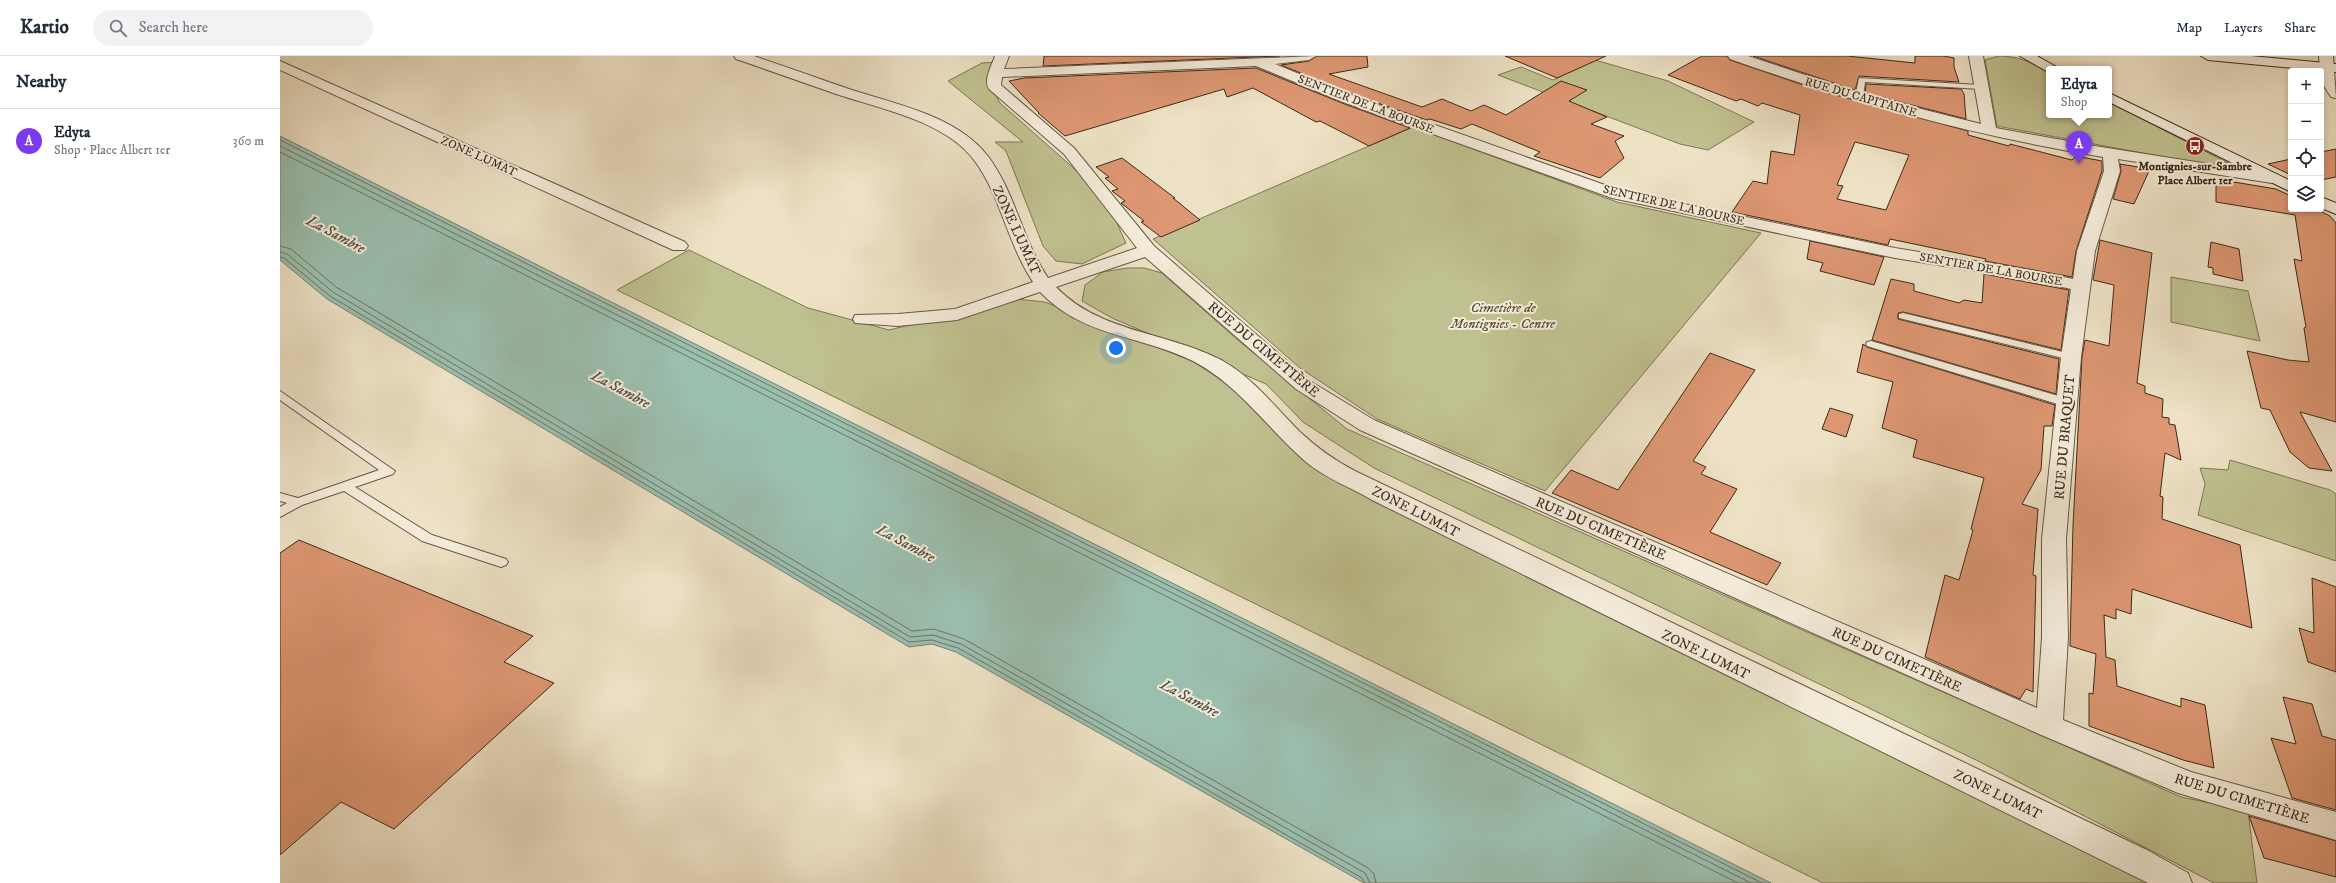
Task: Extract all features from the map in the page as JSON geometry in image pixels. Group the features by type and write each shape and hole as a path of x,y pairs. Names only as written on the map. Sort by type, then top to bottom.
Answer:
{"street":[{"name":"ZONE LUMAT","path":"741,56 922,118 956,135 983,162 1043,284 1069,309 1085,318 1118,331 1179,349 1217,366 1243,386 1316,458 1380,494 2136,860 2177,883"},
{"path":"999,65 1258,62 1309,56"},
{"name":"RUE DU CAPITAINE","path":"1735,56 1829,90 1989,131 2110,154 2272,178"},
{"path":"1976,56 1980,87 1989,131"},
{"path":"2027,56 2047,66"},
{"path":"2208,56 2330,64 2327,80 2336,94"},
{"name":"SENTIER DE LA BOURSE","path":"1258,62 1348,100 1618,195 1895,253 2031,275 2081,286"},
{"name":"ZONE LUMAT","path":"280,65 679,246"},
{"name":"RUE DU CIMETIÈRE","path":"999,65 994,86 1069,151 1148,250 1303,385 1366,426 2049,726 2188,784 2336,826"},
{"path":"2112,98 2288,186"},
{"name":"RUE DU BRAQUET","path":"2049,726 2055,637 2054,539 2068,403 2071,357 2086,251 2112,171 2110,154"},
{"path":"2324,203 2336,209"},
{"path":"862,319 898,320 957,314 1148,250"}],"lane":[{"path":"1859,98 1862,80 1980,87"},
{"path":"1902,316 2071,357"},
{"path":"1871,344 2068,403"},
{"path":"280,395 389,472 298,502 280,513"},
{"path":"345,486 427,538 501,562"},
{"path":"280,496 298,502"}],"green space":[{"path":"1999,56 2006,56 2031,63 2046,70 2046,118 2112,118 2112,104 2228,163 2207,165 1997,126 1985,60"},
{"path":"1595,60 1668,81 1754,122 1708,150 1680,144 1498,75 1521,67 1553,80"},
{"path":"997,62 987,80 1000,103 1104,195 1126,243 1082,264 1056,261 1043,246 1006,151 995,142 1023,142 948,81 982,63"},
{"name":"Cimetière de Montignies - Centre","path":"1413,127 1617,202 1761,233 1545,491 1377,419 1300,368 1153,239"},
{"path":"689,250 808,308 889,330 1016,299 1045,302 1194,362 1238,391 1286,438 2162,883 1823,883 617,290"},
{"path":"1127,268 1144,268 1162,273 1239,341 1347,429 2181,797 2248,811 2257,883 2214,883 1978,761 1374,468 1303,422 1266,384 1112,318 1082,301 1085,285 1103,272"},
{"path":"2171,277 2248,291 2260,341 2171,322"},
{"path":"2230,460 2330,490 2336,494 2336,561 2198,515 2205,484 2200,468 2228,470"}],"water":[{"name":"La Sambre","path":"280,136 1771,883 1364,883 956,652 932,644 909,647 327,299 280,260"}],"building":[{"path":"1044,56 1280,56 1043,66"},
{"path":"1317,56 1367,56 1368,67 1329,74 1422,107 1442,99 1471,111 1484,105 1506,115 1561,81 1587,90 1569,101 1607,117 1591,124 1624,136 1615,141 1624,158 1600,178 1534,156 1540,152 1472,124 1461,129 1430,119 1427,120 1354,95 1281,65 1309,61"},
{"path":"1505,56 1606,56 1557,78"},
{"path":"1702,56 1727,56 1730,60 1821,91 1968,131 1968,135 2072,160 2076,156 2102,161 2102,171 2076,251 2072,277 1985,261 1986,259 1890,239 1888,245 1732,212 1753,181 1767,184 1771,151 1794,155 1800,115 1762,103 1758,106 1741,99 1736,101 1668,75","holes":["1855,142 1909,155 1886,210 1837,199 1843,186 1837,185"]},
{"path":"1753,56 1847,56 1915,63 1915,56 1944,56 1954,58 1954,67 1959,82 1859,76 1855,90"},
{"path":"1256,68 1342,103 1410,128 1369,146 1320,121 1316,122 1253,88 1227,97 1224,89 1065,136 1038,113 1009,81 1024,78"},
{"path":"1866,84 1961,89 1964,94 1966,119 1865,93"},
{"path":"2336,149 2336,177 2324,179 2324,151"},
{"path":"1122,158 1175,198 1173,198 1200,220 1161,237 1141,222 1144,221 1121,203 1125,201 1112,191 1118,189 1105,178 1109,177 1096,167"},
{"path":"2288,160 2288,174 2268,164"},
{"path":"2120,164 2150,169 2134,204 2113,199 2121,171"},
{"path":"2216,179 2276,189 2288,195 2288,212 2322,212 2330,216 2336,223 2336,422 2300,412 2332,471 2309,468 2290,452 2270,410 2261,408 2247,351 2288,360 2309,362 2304,328 2306,327 2294,259 2302,261 2295,215 2216,202"},
{"path":"2100,240 2152,253 2137,383 2145,386 2145,393 2163,399 2162,417 2169,418 2169,424 2175,425 2181,460 2165,453 2160,496 2163,497 2162,519 2240,545 2252,628 2132,589 2131,614 2116,609 2116,619 2104,615 2106,657 2115,660 2117,686 2181,707 2181,698 2205,705 2214,768 2183,760 2089,726 2089,693 2093,694 2096,654 2070,646 2073,525 2082,357 2085,340 2109,346 2114,285 2093,280"},
{"path":"1810,241 1884,257 1874,285 1820,271 1823,263 1807,259"},
{"path":"2211,242 2239,249 2243,281 2213,274 2213,268 2208,267"},
{"path":"1984,274 2069,290 2061,350 1903,312 1898,313 1898,319 2059,359 2056,394 1872,340 1891,279 1914,284 1914,291 1959,303 1964,300 1982,303"},
{"path":"1863,344 1867,347 2055,405 2052,426 2044,426 2041,470 2022,504 2038,509 2033,575 2036,576 2033,692 2026,689 2020,699 1925,657 1945,575 1959,580 1973,530 1971,529 1984,478 1913,457 1917,440 1882,428 1893,382 1857,372"},
{"path":"1710,353 1755,370 1693,461 1706,467 1701,474 1737,489 1710,532 1781,563 1767,585 1552,493 1571,470 1618,490"},
{"path":"1830,408 1853,415 1846,437 1822,429"},
{"path":"299,540 533,636 504,662 554,683 394,829 341,802 280,855 280,553"},
{"path":"2312,578 2336,587 2336,672 2308,662 2299,628 2314,633"},
{"path":"2283,697 2312,704 2322,736 2336,740 2336,810 2292,798 2271,738 2296,744"},
{"path":"2249,816 2336,841 2336,877 2264,858"}],"place":[{"name":"Montignies-sur-Sambre Place Albert 1er","path":"2195,146"},
{"name":"Edyta","path":"2079,164"}]}
